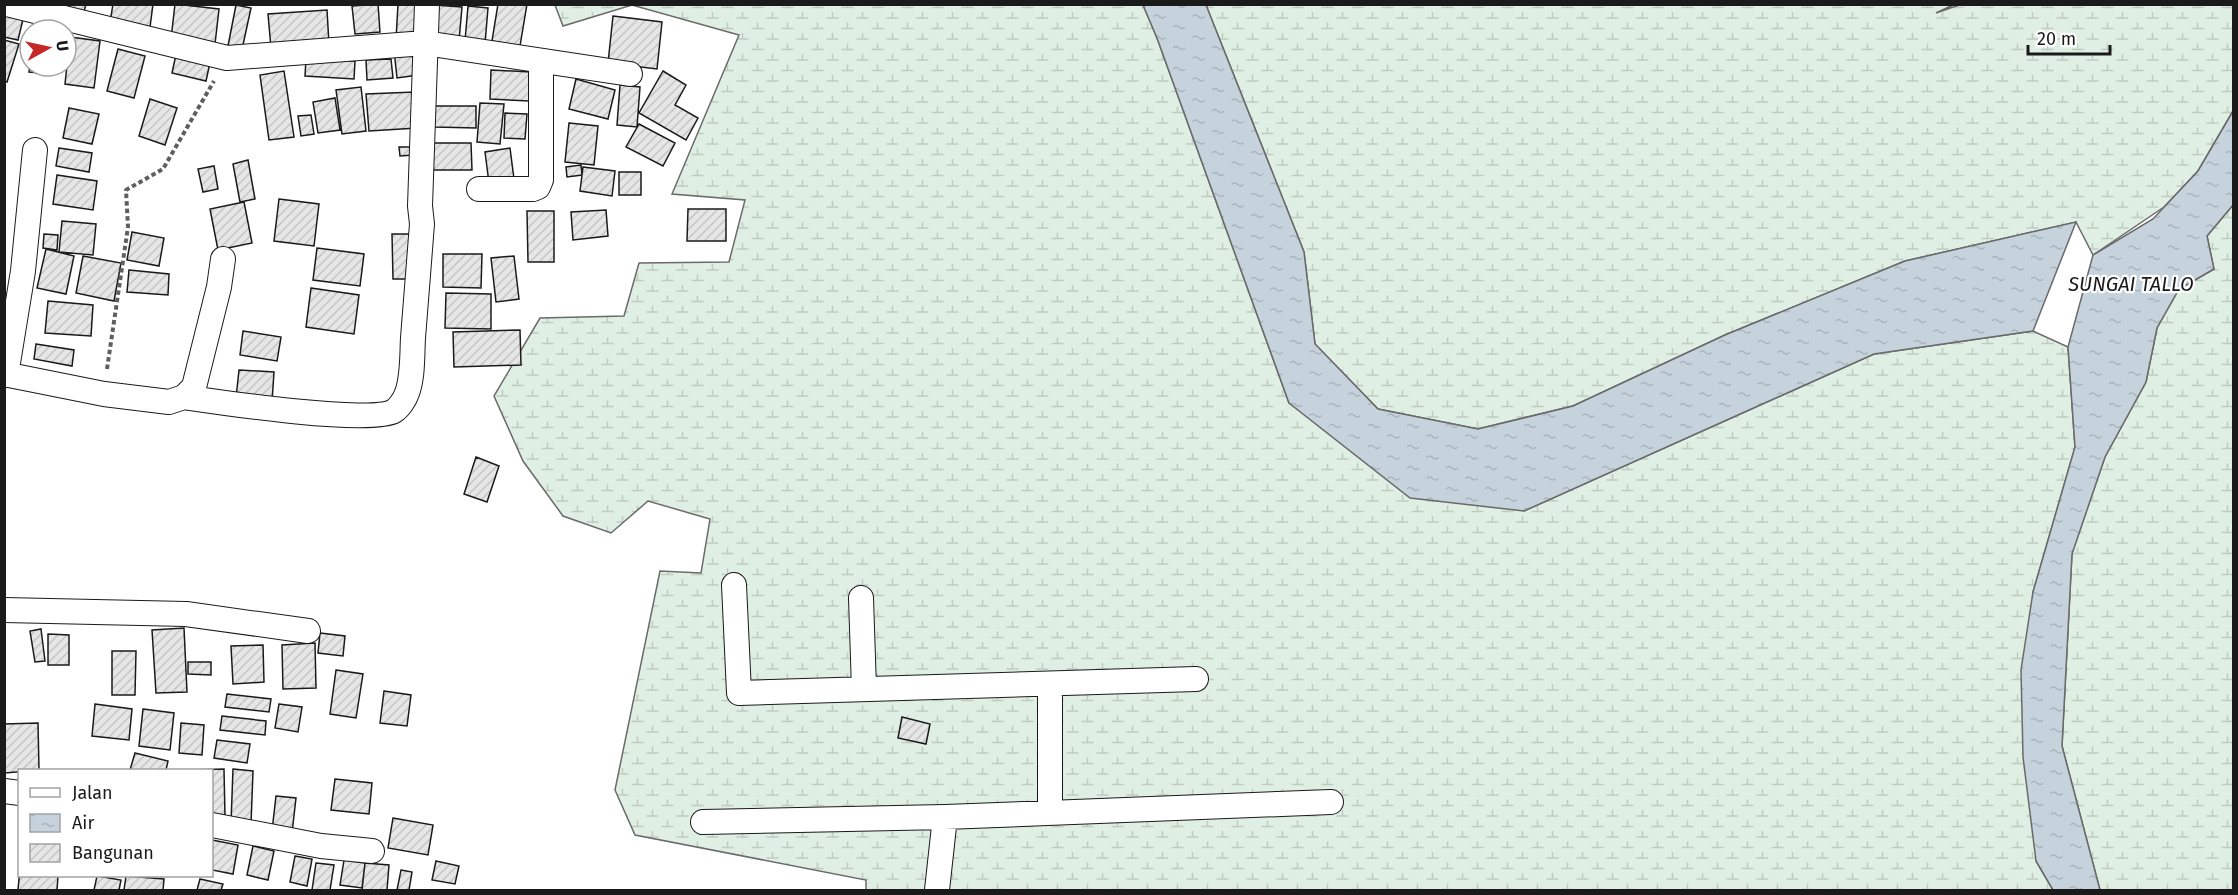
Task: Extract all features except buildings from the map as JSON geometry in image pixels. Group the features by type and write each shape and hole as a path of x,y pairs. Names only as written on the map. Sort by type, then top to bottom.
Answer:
{"street":[{"path":"7,4 87,14 227,58 424,43 630,74"},
{"path":"35,150 22,271 5,375 104,394 169,402 184,397 282,410 366,416 394,411 407,393 411,369 422,224 420,206 427,4"},
{"path":"479,189 533,189 538,187 541,180 541,60"},
{"path":"184,397 194,387 219,287 223,260"},
{"path":"734,585 739,693 1196,679"},
{"path":"861,598 864,689"},
{"path":"4,610 186,614 308,631"},
{"path":"1050,684 1050,812"},
{"path":"703,822 945,817 1331,802"},
{"path":"937,891 945,817"},
{"path":"213,825 321,846 372,851"}],"path":[{"path":"104,394 128,227 126,190 163,169 227,58"}],"green space":[{"path":"1962,4 2233,5 2233,111 2198,171 2164,207 2093,255 2076,222 1905,261 1725,335 1573,406 1478,429 1378,409 1315,344 1304,252 1206,5 1953,5 1936,13"},
{"path":"555,5 632,5 563,26"},
{"path":"632,5 1143,5 1289,403 1524,511 1874,354 2033,331 2068,347 2075,447 2033,592 2036,861 2053,890 866,890 866,880 635,835 615,790 660,571 701,573 710,519 648,501 611,533 563,516 523,461 494,396 540,318 624,316 639,263 729,262 745,200 672,194 739,35"},
{"path":"2233,205 2233,890 2100,890 2062,746 2072,553 2105,457 2146,382 2157,328 2179,289 2214,269 2207,236"}],"water":[{"path":"1143,5 1206,5 1304,252 1315,344 1378,409 1478,429 1573,406 1725,335 1905,261 2076,222 2033,331 1874,354 1524,511 1410,498 1289,403"},
{"name":"SUNGAI TALLO","path":"2233,111 2233,205 2207,236 2214,269 2179,289 2157,328 2146,382 2105,457 2072,554 2062,746 2100,890 2053,890 2036,861 2023,757 2021,670 2033,592 2075,447 2068,347 2093,255 2153,219 2198,171"}]}
